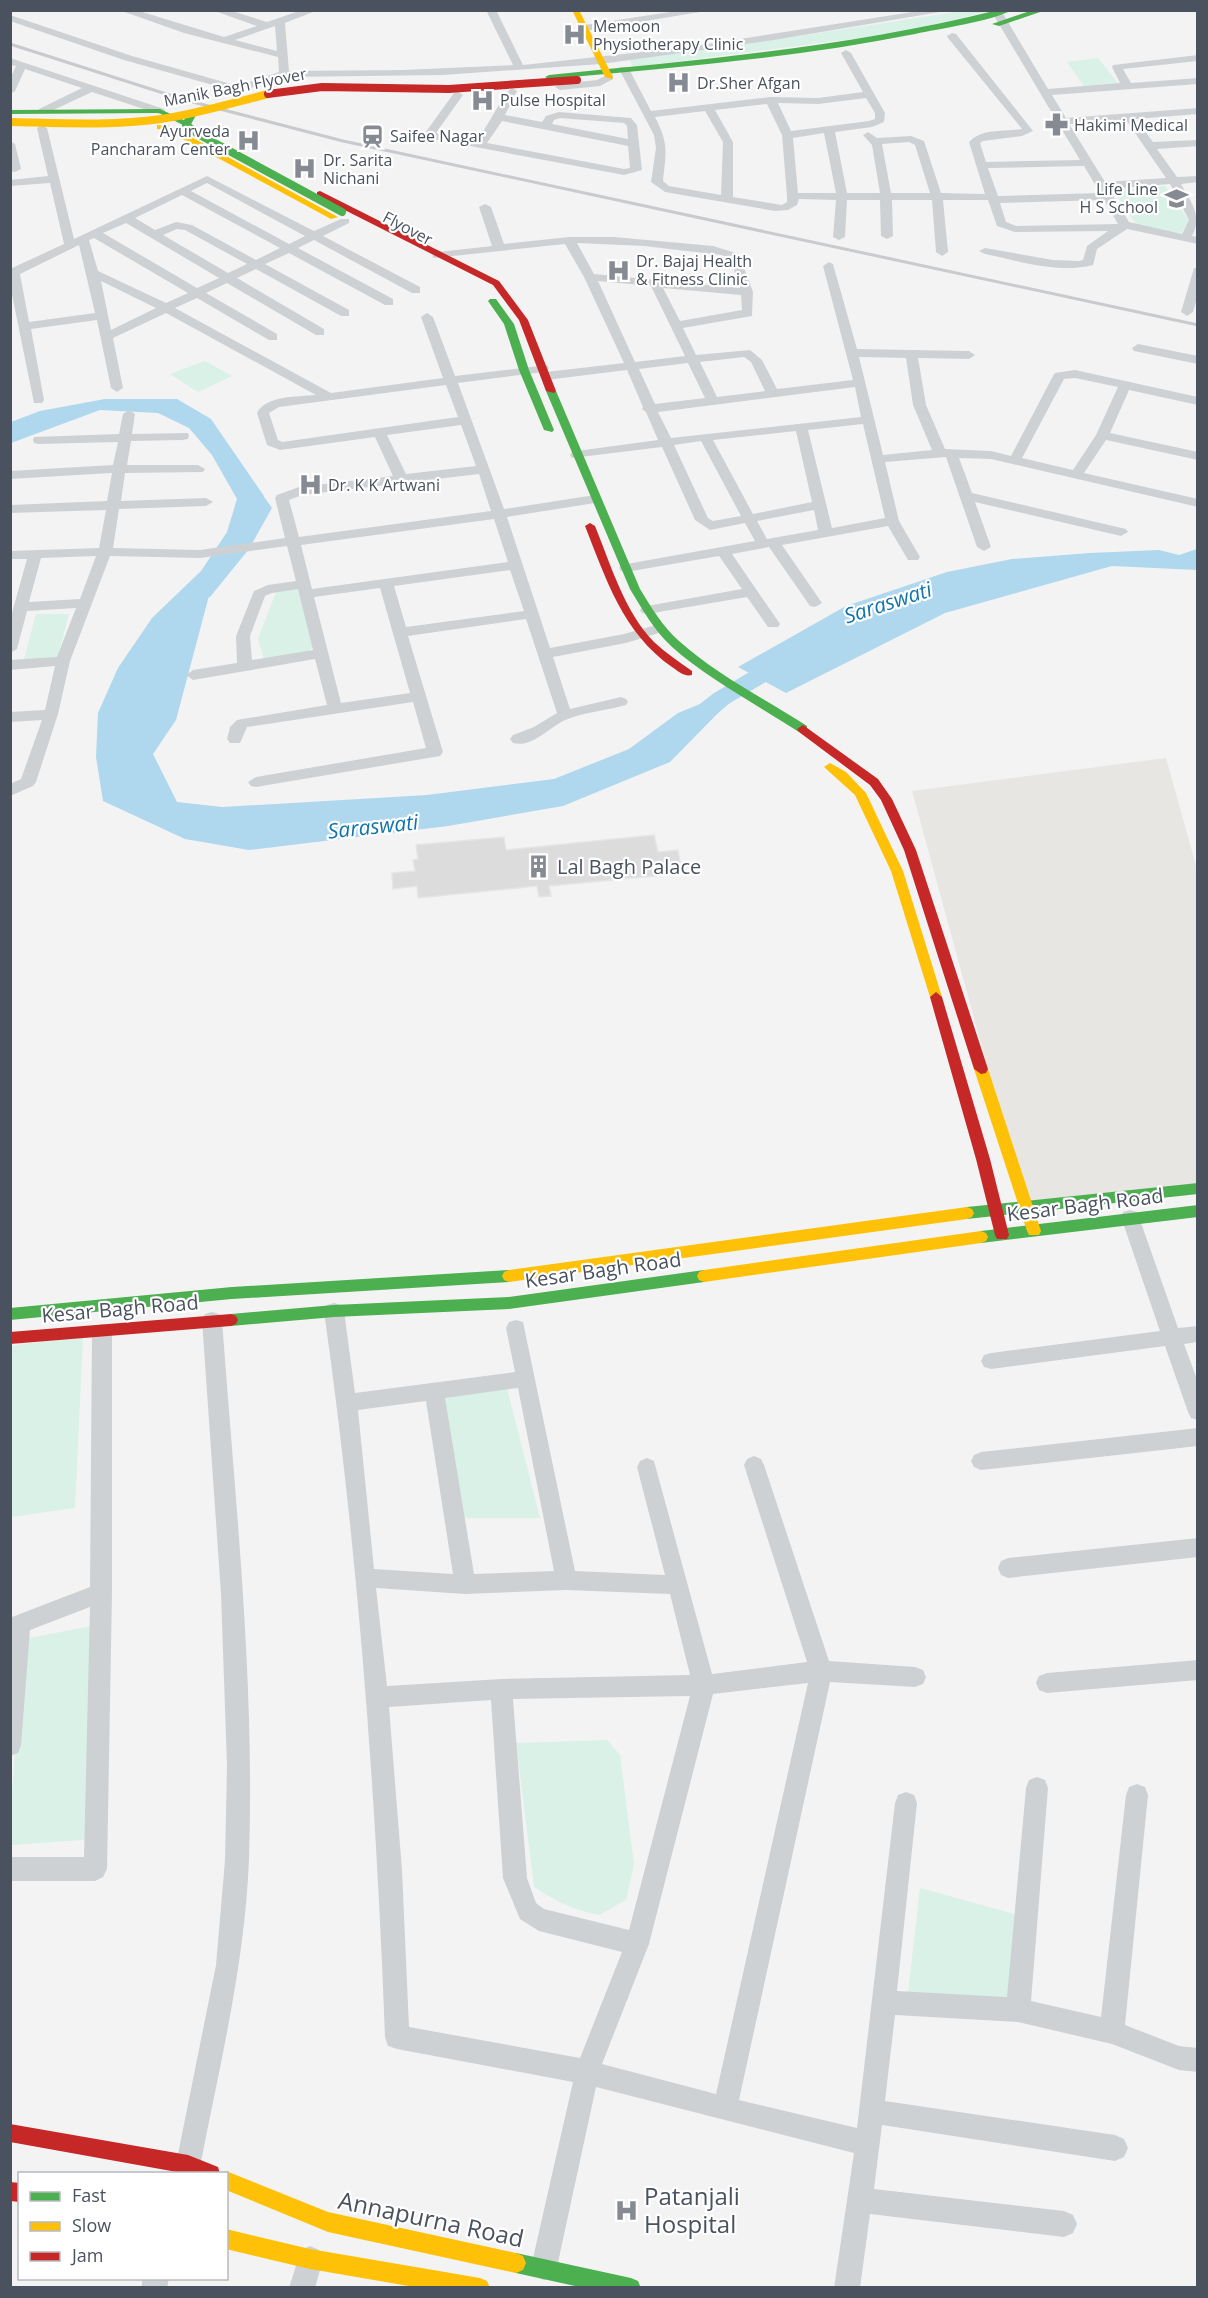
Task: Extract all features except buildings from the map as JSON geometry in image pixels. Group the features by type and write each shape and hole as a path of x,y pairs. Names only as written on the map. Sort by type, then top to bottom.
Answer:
{"main road":[{"path":"576,10 606,69"},
{"path":"625,72 864,43 1004,15 1031,12"},
{"path":"625,72 768,64 846,53 952,36 1004,15"},
{"name":"Manik Bagh Flyover","path":"10,122 122,123 192,114 273,93 313,88 449,89 575,77 606,69 625,72"},
{"name":"Manik Bagh Flyover","path":"10,116 115,116 159,113 276,87 314,82 449,84 575,77"},
{"path":"10,112 160,111 174,116 438,256 485,291 501,311 509,324 524,370 554,442"},
{"path":"192,114 186,125 198,134 405,253 496,283 513,300 526,322 595,499 647,610 660,628 674,643 703,665 816,737 856,767 874,782 890,806 910,850 1034,1231"},
{"path":"10,129 151,125 168,128 343,217"},
{"name":"Flyover","path":"343,217 460,271"},
{"path":"578,497 608,569 641,634 653,647 695,678"},
{"path":"822,762 842,775 860,794 897,871 940,1008 1002,1235"},
{"name":"Kesar Bagh Road","path":"10,1314 232,1293 505,1277 1025,1205 1197,1188"},
{"name":"Kesar Bagh Road","path":"10,1338 334,1311 509,1303 1130,1217 1197,1211"},
{"path":"10,2133 195,2170"},
{"name":"Annapurna Road","path":"228,2181 328,2222 544,2267 631,2288"},
{"path":"228,2239 310,2259 469,2286"}],"street":[{"path":"124,10 225,40 281,51"},
{"path":"154,10 281,51"},
{"path":"217,10 266,25"},
{"path":"225,40 313,10"},
{"path":"491,10 520,68"},
{"path":"585,28 668,13 707,10"},
{"path":"223,93 279,76 520,68 606,69 742,42 942,11"},
{"path":"1004,15 1046,92 1105,191 1121,226"},
{"path":"10,18 128,58 238,90"},
{"path":"279,76 280,21"},
{"path":"952,36 1028,131 976,139 974,142 1001,224 1008,229 1121,226 1191,240 1195,220 1173,180 1129,116"},
{"path":"787,135 861,125 880,120 880,113 846,53"},
{"path":"1127,86 1117,67 1197,58"},
{"path":"10,61 160,111"},
{"path":"10,91 22,65"},
{"path":"279,76 309,93 458,95 594,84 605,81 606,69"},
{"path":"625,72 649,114 661,142 657,182 661,187 727,201 784,208 792,203 793,196 787,135 771,100"},
{"path":"1046,92 1197,81"},
{"path":"43,111 91,88"},
{"path":"480,145 499,117 512,91"},
{"path":"649,114 771,100 818,101 870,94"},
{"path":"458,95 430,133 440,138 629,172 633,172 636,166 632,125 627,120 559,115 550,118 546,125"},
{"path":"708,107 728,142 727,201"},
{"path":"1063,121 1197,111"},
{"path":"499,117 634,144"},
{"path":"861,125 868,136 875,141 910,139 919,141 937,198 942,252"},
{"path":"42,128 70,245"},
{"path":"829,129 842,197 838,237"},
{"path":"875,141 886,198 887,236"},
{"path":"1149,146 1197,143"},
{"path":"10,144 15,169"},
{"path":"983,165 1088,163"},
{"path":"10,183 54,179"},
{"path":"38,400 12,273 207,179 416,290"},
{"path":"793,196 993,198 1105,191 1173,180 1197,179"},
{"path":"182,191 389,302"},
{"path":"485,207 499,248"},
{"path":"106,337 257,265 313,236 343,217"},
{"path":"126,218 320,332"},
{"path":"156,234 172,226 181,225 345,313"},
{"path":"985,251 1069,264 1084,264 1089,262 1091,248 1121,226"},
{"path":"89,236 93,273 117,388"},
{"path":"89,236 273,337"},
{"path":"438,256 568,240 620,240 730,253 738,261 750,308 744,315 675,326"},
{"path":"568,240 590,277 648,409 702,520 710,526 819,505"},
{"path":"828,266 860,383 892,522 913,557"},
{"path":"1187,312 1197,271"},
{"path":"93,273 166,308 329,397"},
{"path":"590,277 747,292"},
{"path":"655,283 711,400"},
{"path":"24,326 102,316"},
{"path":"428,317 484,469 565,715"},
{"path":"1137,348 1197,360"},
{"path":"466,420 280,446 272,442 263,413 265,409 276,404 524,370 544,372 629,366 746,353 756,360 772,392"},
{"path":"852,353 969,355"},
{"path":"912,354 918,407 946,453 967,496 984,548"},
{"path":"1016,460 1059,376 1075,374 1197,401"},
{"path":"648,409 860,383"},
{"path":"1077,474 1102,435 1125,385"},
{"path":"10,791 28,782 51,714 63,661 105,552 129,414"},
{"path":"577,455 705,437 868,420"},
{"path":"801,426 826,532"},
{"path":"379,432 402,480"},
{"path":"1102,435 1195,455 1197,441"},
{"path":"39,440 183,436"},
{"path":"705,437 749,519 815,603"},
{"path":"878,459 974,453 1016,460 1197,503"},
{"path":"10,476 121,469 198,469"},
{"path":"335,709 282,498 299,491 484,469"},
{"path":"967,496 1121,532"},
{"path":"10,555 105,552 200,554 499,514 578,497 595,499"},
{"path":"10,509 206,502"},
{"path":"626,568 892,522"},
{"path":"723,551 772,624"},
{"path":"10,650 35,554"},
{"path":"245,666 243,636 259,594 268,589 306,589 386,583 516,566"},
{"path":"255,782 435,752 386,583"},
{"path":"647,610 751,592"},
{"path":"21,607 86,603"},
{"path":"402,632 532,614"},
{"path":"545,654 660,628"},
{"path":"193,675 321,653"},
{"path":"10,665 63,661"},
{"path":"235,739 238,727 242,723 420,696"},
{"path":"518,739 539,731 555,719 565,715 621,702"},
{"path":"10,717 51,714"},
{"path":"1130,1217 1197,1412"},
{"path":"334,1311 347,1403 376,1697 390,1870 397,2037 587,2072 725,2109 866,2143"},
{"path":"195,2170 228,1965 237,1860 238,1766 232,1594 212,1320"},
{"path":"516,1328 566,1580"},
{"path":"10,1869 95,1869 101,1593 102,1332"},
{"path":"991,1361 1197,1334"},
{"path":"347,1403 525,1378"},
{"path":"434,1391 465,1584"},
{"path":"981,1461 1197,1437"},
{"path":"725,2109 821,1671 754,1465"},
{"path":"544,2267 587,2072 637,1944 704,1685 647,1467"},
{"path":"1008,1569 1197,1547"},
{"path":"364,1578 465,1584 566,1580 678,1585"},
{"path":"10,1745 20,1624 101,1593"},
{"path":"1047,1683 1197,1670"},
{"path":"376,1697 501,1689 704,1685 821,1671 915,1677"},
{"path":"501,1689 515,1878 528,1911 539,1919 637,1944"},
{"path":"1018,2010 1037,1788"},
{"path":"1112,2032 1137,1795"},
{"path":"848,2288 858,2200 872,2111 906,1803"},
{"path":"884,2002 1018,2010 1112,2032 1179,2058 1197,2061"},
{"path":"872,2111 1115,2148"},
{"path":"858,2200 1064,2224"},
{"path":"303,2288 310,2259"}],"shaded area":[{"path":"1166,758 1197,869 1197,1189 1025,1205 912,791"}],"green space":[{"path":"994,10 899,33 633,67 629,59 760,42 962,11"},
{"path":"1098,58 1118,83 1084,86 1067,62"},
{"path":"1165,186 1189,221 1180,234 1136,224 1113,190"},
{"path":"205,361 232,376 198,392 170,374"},
{"path":"300,587 314,646 307,652 264,659 258,639 277,590"},
{"path":"36,614 69,614 57,659 24,659"},
{"path":"83,1336 75,1508 11,1517 10,1346"},
{"path":"507,1388 540,1518 466,1518 454,1502 438,1394"},
{"path":"102,1624 96,1839 11,1845 11,1805 24,1639"},
{"path":"607,1740 620,1755 634,1864 626,1900 599,1915 565,1904 534,1887 516,1743"},
{"path":"920,1888 1022,1916 1015,1997 908,1993"}],"water":[{"path":"105,399 177,399 211,419 264,496 210,592 176,720 153,754 177,802 222,807 427,795 554,779 629,749 678,713 710,700 722,709 670,762 563,806 448,826 249,850 185,839 103,801 96,757 98,713 118,668 152,618 201,571 227,532 237,499 212,455 189,428 158,413 100,410 11,443 11,422 40,411"},
{"path":"1197,549 1197,570 1112,566 945,613 786,693 738,667 846,606 947,572 1012,559 1159,550 1179,555"}],"waterway":[{"name":"Saraswati","path":"202,592 241,544 261,508 237,473"},
{"name":"Saraswati","path":"686,727 722,698 790,658"}],"railway":[{"path":"10,44 185,100 343,141 1198,325"}],"traffic: fast":[{"path":"549,77 723,60 838,45 895,36 1009,10"},
{"path":"996,24 1043,10"},
{"path":"10,112 160,111 186,123"},
{"path":"192,114 186,125 198,134 342,212"},
{"path":"493,301 509,324 524,370 549,430"},
{"path":"551,391 635,589 652,617 674,643 703,665 803,729"},
{"path":"967,1213 1198,1188"},
{"path":"981,1237 1198,1211"},
{"path":"10,1314 232,1293 509,1276"},
{"path":"231,1320 334,1311 509,1303 704,1276"},
{"path":"516,2263 631,2288"}],"traffic: slow":[{"path":"575,10 609,77"},
{"path":"10,122 95,123 158,119 268,94"},
{"path":"160,127 168,128 334,217"},
{"path":"830,767 842,775 860,793 897,871 936,997"},
{"path":"981,1069 1034,1231"},
{"path":"509,1276 967,1213"},
{"path":"704,1276 981,1237"},
{"path":"228,2181 328,2222 516,2263"},
{"path":"228,2239 310,2259 480,2288"}],"traffic: jam":[{"path":"268,94 322,87 449,89 577,80"},
{"path":"320,194 496,283 524,320 551,391"},
{"path":"590,526 614,587 629,616 648,642 688,673"},
{"path":"803,729 874,782 886,799 910,850 981,1069"},
{"path":"936,997 983,1159 1002,1235"},
{"path":"10,1338 231,1320"},
{"path":"10,2133 188,2164 206,2172"},
{"path":"10,2191 18,2193"}],"place":[{"name":"Memoon Physiotherapy Clinic","path":"575,35"},
{"name":"Dr.Sher Afgan","path":"679,83"},
{"name":"Pulse Hospital","path":"482,100"},
{"name":"Hakimi Medical","path":"1056,125"},
{"name":"Saifee Nagar","path":"372,136"},
{"name":"Ayurveda Pancharam Center","path":"248,140"},
{"name":"Dr. Sarita Nichani","path":"305,169"},
{"name":"Life Line H S School","path":"1176,198"},
{"name":"Dr. Bajaj Health & Fitness Clinic","path":"618,270"},
{"name":"Dr. K K Artwani","path":"310,485"},
{"name":"Lal Bagh Palace","path":"539,867"},
{"name":"Patanjali Hospital","path":"626,2211"}]}
